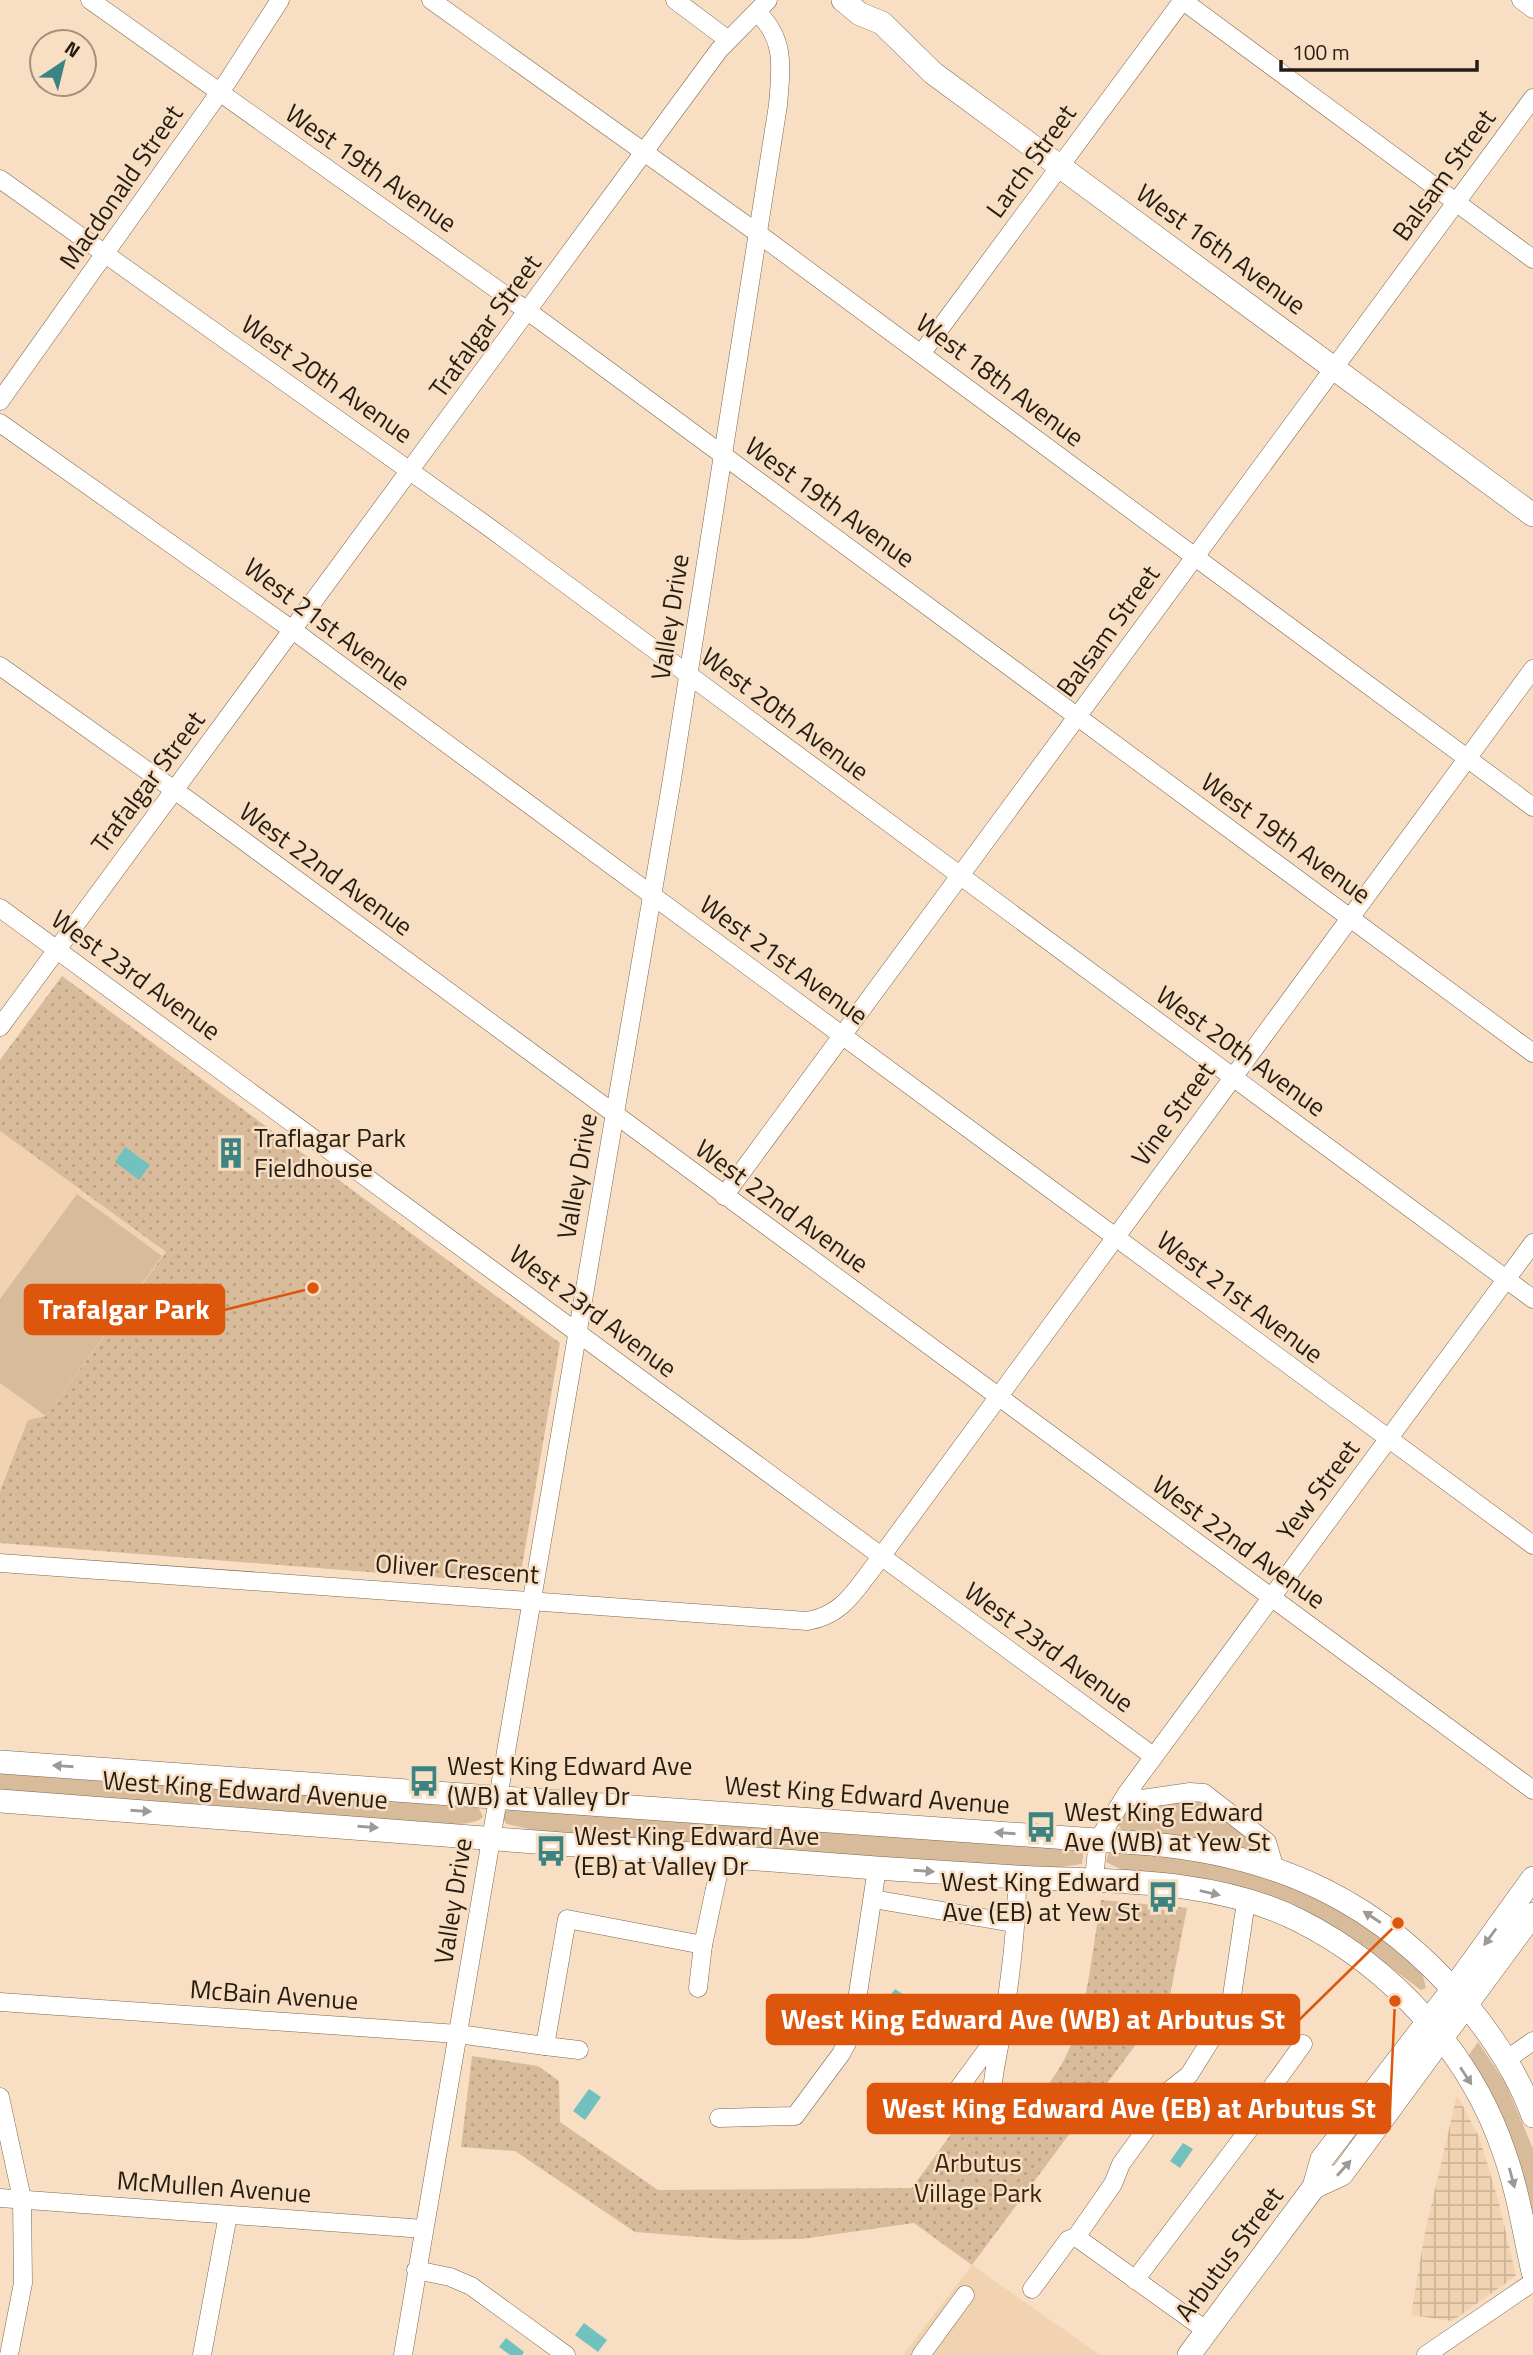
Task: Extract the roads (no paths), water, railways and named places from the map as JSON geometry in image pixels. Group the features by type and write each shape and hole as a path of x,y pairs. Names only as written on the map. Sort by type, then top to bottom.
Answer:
{"main road":[{"name":"West 16th Avenue","path":"843,0 859,15 881,23 933,73 1533,514"},
{"name":"West 16th Avenue","path":"873,0 881,23"},
{"name":"West King Edward Avenue","path":"0,1762 1098,1840 1190,1848 1251,1860 1334,1894 1382,1923 1427,1960 1460,1997 1506,2060 1533,2116"},
{"name":"West King Edward Avenue","path":"0,1801 490,1836 877,1868 1094,1879 1170,1886 1246,1902 1299,1921 1345,1947 1384,1976 1434,2031 1481,2099 1503,2147 1513,2179 1533,2272"},
{"name":"Arbutus Street","path":"1460,1997 1533,1878"},
{"name":"Arbutus Street","path":"1189,2355 1314,2187 1322,2159 1533,1914"}],"street":[{"name":"West 19th Avenue","path":"90,0 528,312 1533,1053"},
{"name":"Macdonald Street","path":"0,401 220,93 280,0"},
{"name":"West 18th Avenue","path":"431,0 756,232 1533,807"},
{"path":"675,0 727,39"},
{"path":"1183,0 1533,259"},
{"name":"Larch Street","path":"921,354 1183,0"},
{"path":"1521,0 1533,9"},
{"name":"Trafalgar Street","path":"0,1027 727,39 762,6"},
{"name":"Valley Drive","path":"402,2355 652,895 778,105 780,61 772,27 762,6"},
{"name":"Balsam Street","path":"724,1196 1533,98"},
{"name":"West 20th Avenue","path":"0,180 410,471 1533,1299"},
{"name":"West 21st Avenue","path":"0,423 293,631 1533,1545"},
{"name":"West 22nd Avenue","path":"0,666 175,790 1533,1790"},
{"name":"Vine Street","path":"881,1556 1533,669"},
{"name":"West 23rd Avenue","path":"0,908 1153,1756"},
{"name":"Yew Street","path":"1094,1879 1098,1840 1127,1793 1533,1243"},
{"name":"Oliver Crescent","path":"0,1563 807,1621 839,1611 881,1556"},
{"path":"1127,1793 1142,1799 1190,1791 1204,1793 1267,1842 1275,1869"},
{"path":"698,1989 703,1945 722,1856"},
{"path":"719,2118 795,2116 841,2054 852,2033 877,1868"},
{"path":"1002,2029 1017,1877"},
{"path":"873,1899 1013,1923"},
{"path":"1032,2289 1068,2240 1076,2236 1113,2184 1121,2164 1147,2127 1149,2106 1189,2075 1230,2009 1246,1902"},
{"path":"544,2046 567,1919 703,1945"},
{"name":"McBain Avenue","path":"0,2002 458,2034 579,2050"},
{"path":"1506,2060 1533,2041"},
{"path":"1135,2280 1269,2103 1272,2087 1303,2044"},
{"path":"0,2097 22,2199 23,2283 9,2355"},
{"name":"McMullen Avenue","path":"0,2198 424,2229"},
{"path":"202,2355 228,2215"},
{"path":"1076,2236 1207,2331"},
{"path":"416,2270 461,2281 566,2355"},
{"path":"1426,2355 1533,2282"},
{"path":"921,2355 965,2295"}],"water":[{"path":"125,1147 150,1165 139,1180 115,1162"},
{"path":"895,1989 907,1997 890,2019 879,2011"},
{"path":"589,2089 601,2097 585,2120 573,2111"},
{"path":"1183,2143 1193,2149 1180,2168 1170,2161"},
{"path":"584,2323 607,2340 598,2352 575,2335"},
{"path":"506,2338 524,2352 522,2355 510,2355 499,2347"}],"place":[{"name":"Traflagar Park Fieldhouse","path":"231,1153"},
{"name":"Trafalgar Park","path":"313,1288"},
{"name":"West King Edward Ave (WB) at Valley Dr","path":"424,1781"},
{"name":"West King Edward Ave (WB) at Yew St","path":"1041,1827"},
{"name":"West King Edward Ave (EB) at Valley Dr","path":"551,1851"},
{"name":"West King Edward Ave (EB) at Yew St","path":"1163,1897"},
{"name":"West King Edward Ave (WB) at Arbutus St","path":"1398,1923"},
{"name":"West King Edward Ave (EB) at Arbutus St","path":"1395,2001"}],"park label":[{"name":"Arbutus Village Park","path":"978,2178"}]}
